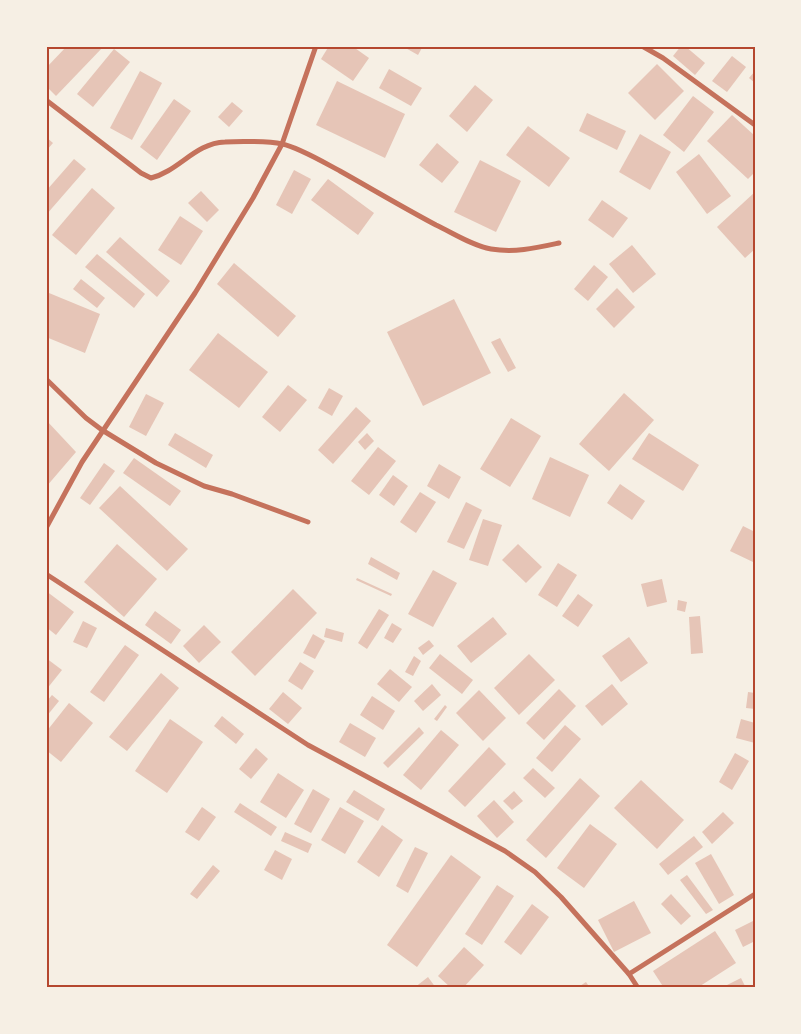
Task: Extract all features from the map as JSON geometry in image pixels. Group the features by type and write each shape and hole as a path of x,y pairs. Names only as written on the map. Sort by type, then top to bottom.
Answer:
{"street":[{"path":"46,528 102,430 196,293 253,198 282,144 316,46"},
{"path":"642,46 663,58 755,125"},
{"path":"46,100 141,173 151,178 166,173 209,144 223,142 282,144 320,160 460,237 490,249 512,252 559,243"},
{"path":"46,379 86,418 102,430 156,462 204,486 232,494 308,522"},
{"path":"46,574 308,745 505,851 535,872 561,897 629,974 638,988"},
{"path":"629,974 755,894"}],"building":[{"path":"67,46 104,46 56,96 46,86 46,68"},
{"path":"329,46 352,46 369,58 353,81 321,59"},
{"path":"402,46 423,46 418,55"},
{"path":"681,46 685,46 705,63 695,75 673,56"},
{"path":"114,49 130,62 93,107 77,94"},
{"path":"732,56 746,67 727,92 712,81"},
{"path":"657,64 684,91 655,120 628,93"},
{"path":"389,69 422,88 411,106 379,88"},
{"path":"140,71 162,83 132,140 110,128"},
{"path":"755,71 755,83 749,78"},
{"path":"337,81 405,114 385,158 316,125"},
{"path":"475,85 493,100 467,132 449,116"},
{"path":"693,96 714,112 684,152 663,135"},
{"path":"174,99 191,111 157,160 140,147"},
{"path":"232,102 243,111 229,127 218,117"},
{"path":"587,113 626,131 617,150 579,131"},
{"path":"732,115 755,136 755,172 748,179 707,141"},
{"path":"528,126 570,158 549,187 506,155"},
{"path":"640,134 671,152 650,190 619,172"},
{"path":"46,137 53,143 46,151"},
{"path":"437,143 459,162 442,183 419,165"},
{"path":"699,154 731,196 707,214 676,172"},
{"path":"74,159 86,169 46,215 46,191"},
{"path":"480,160 521,181 496,232 454,212"},
{"path":"294,170 311,179 292,214 276,205"},
{"path":"328,179 374,213 358,235 311,200"},
{"path":"92,188 115,208 76,255 52,235"},
{"path":"201,191 219,210 207,222 188,203"},
{"path":"755,192 755,249 745,258 717,227"},
{"path":"602,200 628,218 613,238 588,220"},
{"path":"180,216 203,231 181,265 158,250"},
{"path":"120,237 170,281 157,297 106,252"},
{"path":"632,245 656,274 633,293 609,264"},
{"path":"97,254 145,294 134,308 85,267"},
{"path":"234,263 296,316 278,337 217,284"},
{"path":"594,265 608,277 588,301 574,289"},
{"path":"81,279 105,298 97,308 73,289"},
{"path":"617,288 635,307 614,328 596,309"},
{"path":"49,293 100,314 85,353 46,337 46,300"},
{"path":"454,299 491,373 423,406 387,332"},
{"path":"218,333 268,372 239,408 189,370"},
{"path":"500,338 516,368 508,372 491,342"},
{"path":"288,385 307,400 280,432 262,417"},
{"path":"329,388 343,396 332,416 318,408"},
{"path":"624,393 654,420 609,471 579,444"},
{"path":"146,394 164,403 146,436 129,427"},
{"path":"356,407 371,421 333,464 318,450"},
{"path":"511,418 541,436 510,487 480,469"},
{"path":"46,420 76,452 46,487"},
{"path":"175,433 213,455 206,468 168,445"},
{"path":"367,433 374,441 365,450 358,442"},
{"path":"649,433 699,465 683,491 632,459"},
{"path":"378,447 396,461 369,495 351,481"},
{"path":"550,457 589,475 570,517 532,499"},
{"path":"134,458 181,491 170,506 123,473"},
{"path":"104,463 115,471 90,505 80,498"},
{"path":"439,464 461,477 449,499 427,486"},
{"path":"393,475 408,486 394,506 379,495"},
{"path":"620,484 645,501 632,520 607,503"},
{"path":"120,486 188,549 167,571 99,508"},
{"path":"420,492 436,502 416,533 400,522"},
{"path":"466,502 482,510 464,549 447,542"},
{"path":"483,519 502,525 488,566 469,560"},
{"path":"743,526 755,532 755,558 753,562 730,551"},
{"path":"117,544 157,579 124,617 84,582"},
{"path":"518,544 542,567 526,583 502,560"},
{"path":"371,557 400,573 397,580 368,564"},
{"path":"558,563 577,575 557,607 538,595"},
{"path":"433,570 457,583 433,627 408,614"},
{"path":"357,578 392,594 391,596 356,580"},
{"path":"662,579 667,602 647,607 641,584"},
{"path":"293,589 317,613 255,676 231,652"},
{"path":"46,591 74,612 56,635 46,627"},
{"path":"578,594 593,605 578,627 562,616"},
{"path":"678,600 687,602 685,612 677,610"},
{"path":"379,609 389,615 367,649 358,643"},
{"path":"155,611 181,630 171,644 145,625"},
{"path":"700,616 703,653 691,654 689,617"},
{"path":"493,617 507,634 471,663 457,646"},
{"path":"83,621 97,628 87,648 73,642"},
{"path":"392,623 402,629 393,643 384,638"},
{"path":"204,625 221,642 199,663 183,646"},
{"path":"326,628 344,633 342,642 324,637"},
{"path":"313,634 325,641 315,659 303,653"},
{"path":"629,637 648,663 621,682 602,656"},
{"path":"429,640 434,646 423,655 418,648"},
{"path":"125,645 139,655 104,702 90,692"},
{"path":"440,654 473,680 462,694 429,668"},
{"path":"529,654 555,680 519,715 494,688"},
{"path":"414,656 421,661 413,676 405,672"},
{"path":"46,658 62,670 46,690"},
{"path":"300,662 314,671 302,690 288,681"},
{"path":"390,669 412,687 399,702 377,684"},
{"path":"161,673 179,688 127,751 109,737"},
{"path":"432,684 441,695 423,711 414,701"},
{"path":"612,684 628,704 602,726 585,706"},
{"path":"559,689 576,706 544,740 526,723"},
{"path":"479,690 506,718 483,741 456,713"},
{"path":"283,692 302,708 288,724 269,709"},
{"path":"748,692 755,693 755,709 746,708"},
{"path":"52,695 59,701 46,717 46,702"},
{"path":"372,696 395,711 383,730 360,715"},
{"path":"69,703 93,723 61,762 46,750 46,732"},
{"path":"445,705 447,707 437,721 434,719"},
{"path":"222,716 244,734 236,744 214,726"},
{"path":"170,719 203,742 167,793 135,771"},
{"path":"741,719 755,723 755,743 736,738"},
{"path":"350,723 376,738 365,757 339,742"},
{"path":"565,725 581,739 552,772 536,758"},
{"path":"419,727 424,733 388,768 383,763"},
{"path":"441,730 459,745 421,790 403,775"},
{"path":"489,747 506,764 465,807 448,791"},
{"path":"256,748 268,759 251,779 239,769"},
{"path":"735,753 749,761 732,790 719,782"},
{"path":"533,768 555,788 545,798 523,778"},
{"path":"278,773 304,790 286,818 260,802"},
{"path":"580,778 600,796 546,858 526,840"},
{"path":"641,780 684,820 657,849 614,808"},
{"path":"313,789 330,799 311,833 294,824"},
{"path":"354,790 385,809 378,821 346,802"},
{"path":"514,791 523,801 512,810 503,801"},
{"path":"494,800 514,822 497,838 477,816"},
{"path":"240,803 277,827 271,836 234,812"},
{"path":"202,807 216,817 199,841 185,832"},
{"path":"340,807 364,821 345,854 321,840"},
{"path":"723,812 734,823 712,844 702,832"},
{"path":"590,824 617,844 584,888 557,868"},
{"path":"382,825 403,840 379,877 357,862"},
{"path":"285,832 312,844 308,853 281,841"},
{"path":"694,836 703,847 668,875 659,864"},
{"path":"415,847 428,853 408,893 396,886"},
{"path":"275,850 292,859 282,880 264,870"},
{"path":"711,854 734,895 719,904 695,863"},
{"path":"451,855 481,877 417,967 387,945"},
{"path":"213,865 220,871 197,899 190,894"},
{"path":"687,875 713,910 706,914 680,880"},
{"path":"497,885 514,896 482,945 465,934"},
{"path":"671,894 691,916 681,925 661,904"},
{"path":"634,901 651,933 614,952 598,920"},
{"path":"532,904 549,917 521,955 504,942"},
{"path":"755,920 755,941 743,947 735,930"},
{"path":"715,931 736,963 697,988 664,988 653,971"},
{"path":"464,947 484,965 463,988 451,988 438,976"},
{"path":"428,977 436,988 414,988"},
{"path":"741,978 746,988 721,988"},
{"path":"586,982 590,988 577,988"}]}
